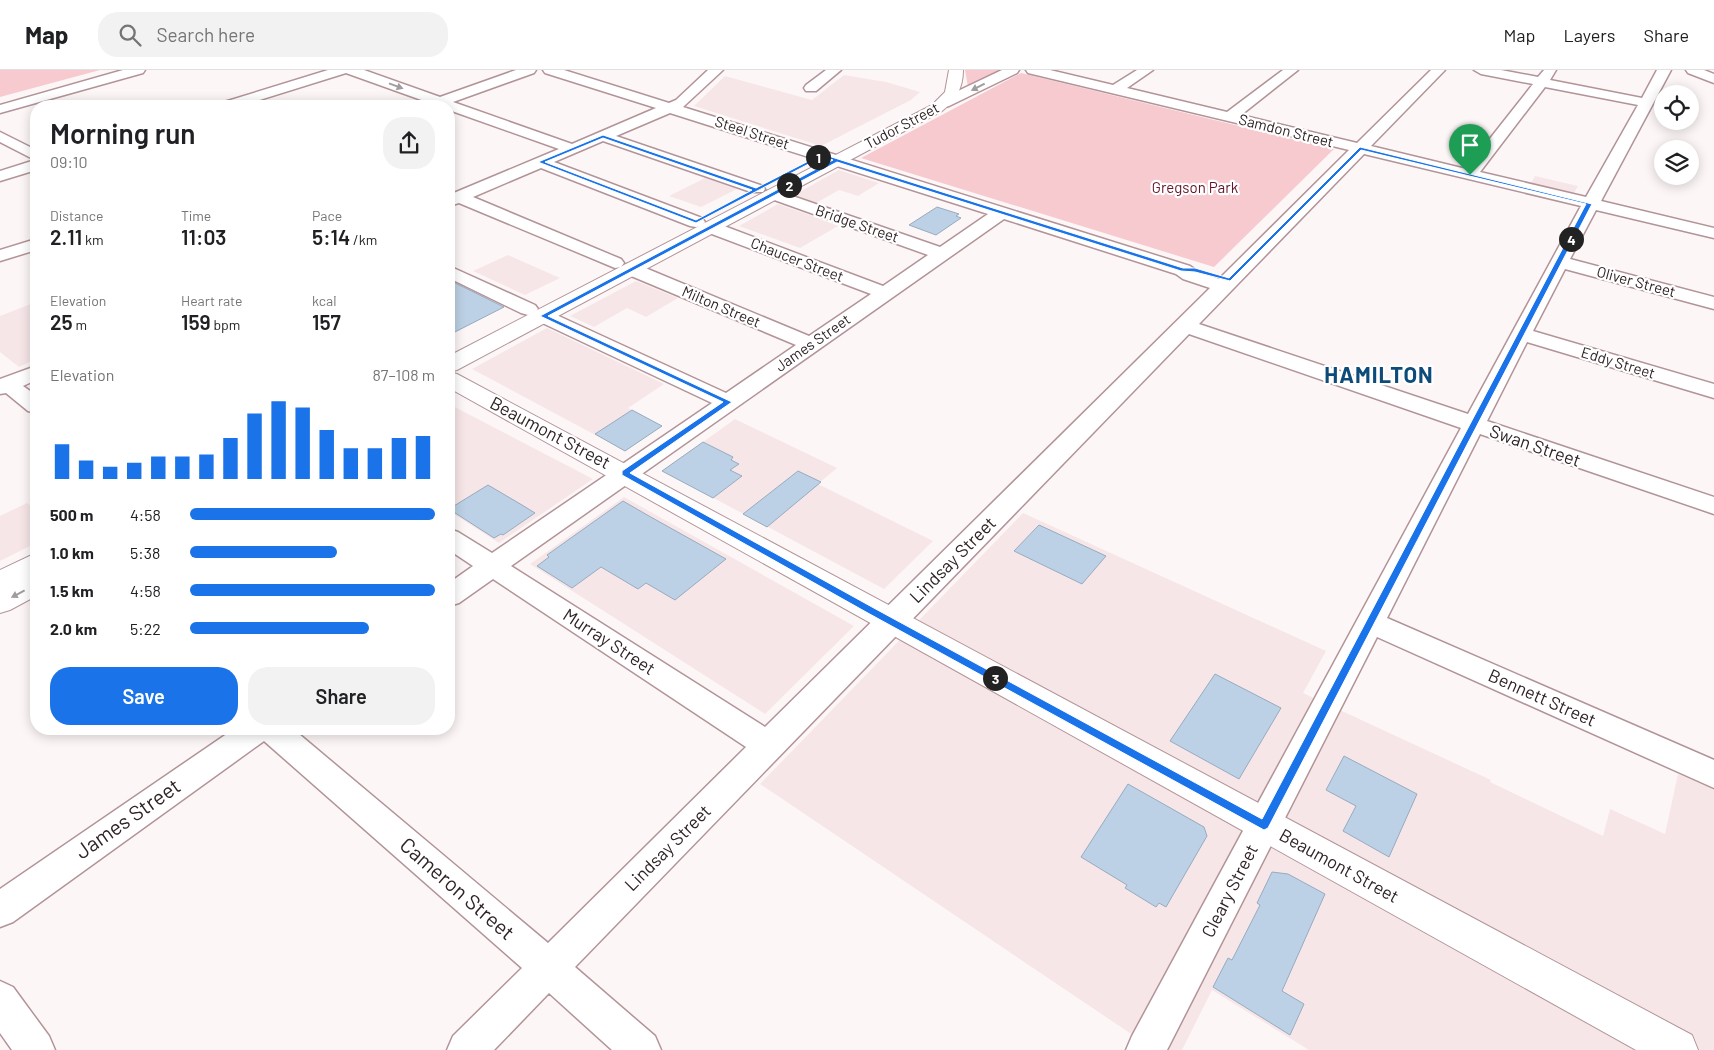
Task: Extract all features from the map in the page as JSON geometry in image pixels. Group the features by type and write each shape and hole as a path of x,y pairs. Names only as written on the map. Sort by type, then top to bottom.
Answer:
{"main road":[{"path":"944,103 955,87 956,70"},
{"name":"Tudor Street","path":"455,362 535,313 829,158 924,104 939,87"},
{"name":"Tudor Street","path":"829,158 921,117 944,103"},
{"name":"Tudor Street","path":"455,347 535,313"},
{"name":"Beaumont Street","path":"455,382 1677,1050"},
{"path":"0,582 30,566"},
{"path":"0,603 30,587"}],"street":[{"path":"3,107 138,70"},
{"path":"350,70 423,100"},
{"path":"444,100 529,70"},
{"name":"Steel Street","path":"550,70 1183,270 1190,275 1227,283"},
{"path":"455,199 671,108 681,103 716,70"},
{"path":"811,88 834,70"},
{"name":"Tudor Street","path":"944,103 1012,70"},
{"name":"Samdon Street","path":"1033,70 1714,233"},
{"path":"1115,90 1146,70"},
{"path":"1230,117 1291,70"},
{"name":"Lindsay Street","path":"468,1050 1438,70"},
{"path":"1481,70 1546,76 1647,103"},
{"name":"Cleary Street","path":"1146,1050 1559,262 1664,70"},
{"path":"1693,70 1714,79"},
{"path":"244,100 330,71 401,100"},
{"path":"1470,175 1546,76"},
{"path":"455,111 573,149"},
{"name":"Chaucer Street","path":"455,121 703,224 885,293"},
{"path":"0,136 30,153"},
{"name":"Bridge Street","path":"603,136 942,254"},
{"path":"0,176 30,167"},
{"name":"Milton Street","path":"455,199 623,266 810,344"},
{"name":"James Street","path":"492,566 1001,213"},
{"path":"0,256 30,246"},
{"name":"Oliver Street","path":"1559,262 1714,303"},
{"path":"455,274 728,402"},
{"name":"Swan Street","path":"1185,326 1714,506"},
{"name":"Eddy Street","path":"1522,334 1714,391"},
{"path":"4,386 30,375"},
{"path":"4,386 30,402"},
{"name":"Murray Street","path":"455,542 770,746"},
{"path":"455,592 492,566"},
{"name":"Bennett Street","path":"1371,623 1714,774"},
{"name":"James Street","path":"0,910 248,735"},
{"name":"Cameron Street","path":"279,735 641,1050"},
{"path":"0,1000 35,1050"}],"shaded area":[{"path":"844,75 886,82 920,92 911,100 821,146 694,106 725,76 812,100"},
{"path":"839,170 879,183 858,196 839,190 816,203 794,195"},
{"path":"1535,176 1578,186 1574,193 1531,183"},
{"path":"705,178 737,189 701,207 669,196"},
{"path":"778,204 838,226 800,248 739,226"},
{"path":"508,255 560,278 525,295 473,271"},
{"path":"636,281 678,298 646,317 627,308 594,327 570,316"},
{"path":"30,304 30,362 19,367 0,352 0,316"},
{"path":"547,328 664,384 628,408 662,426 625,451 472,369"},
{"path":"455,407 593,479 499,543 455,515"},
{"path":"735,419 837,468 818,484 933,541 884,589 663,471"},
{"path":"624,497 854,626 765,714 530,564"},
{"path":"27,503 30,506 30,546 0,561 0,516"},
{"path":"1023,513 1326,651 1303,693 1491,780 1490,782 1603,836 1610,809 1665,834 1678,774 1714,789 1714,1050 1309,1050 1212,990 1182,1050 1155,1050 760,784"}],"green space":[{"path":"0,70 100,70 0,97"},
{"path":"965,70 1006,70 968,87"},
{"name":"Gregson Park","path":"1021,73 1334,149 1214,267 861,158"}],"building":[{"path":"937,207 959,214 956,216 961,218 936,235 909,225"},
{"path":"455,283 504,307 455,332"},
{"path":"632,410 662,426 625,451 595,434"},
{"path":"703,442 733,457 731,460 739,464 730,470 742,476 713,498 662,471"},
{"path":"798,471 821,482 767,527 743,514"},
{"path":"488,485 535,513 503,535 501,534 494,538 455,513 455,505"},
{"path":"623,501 726,559 675,600 646,583 638,589 601,567 572,588 537,566 549,557 547,555"},
{"path":"1039,525 1106,556 1082,584 1014,551"},
{"path":"1215,674 1281,708 1239,779 1170,741"},
{"path":"1344,756 1417,794 1389,857 1343,831 1356,806 1326,790"},
{"path":"1128,784 1204,827 1207,836 1166,907 1159,903 1156,907 1125,888 1127,885 1081,857"},
{"path":"1272,872 1288,874 1325,894 1282,991 1304,1004 1290,1035 1213,987 1228,958 1232,960 1260,905 1257,903"}],"district":[{"name":"HAMILTON","path":"1379,375"}],"route":[{"path":"1470,175 1360,149 1230,280 1195,270 1183,270 822,155 696,222 540,162 603,136 757,189 822,155 837,160 543,316 728,402 624,473 1264,825 1590,204 1470,175"}]}
